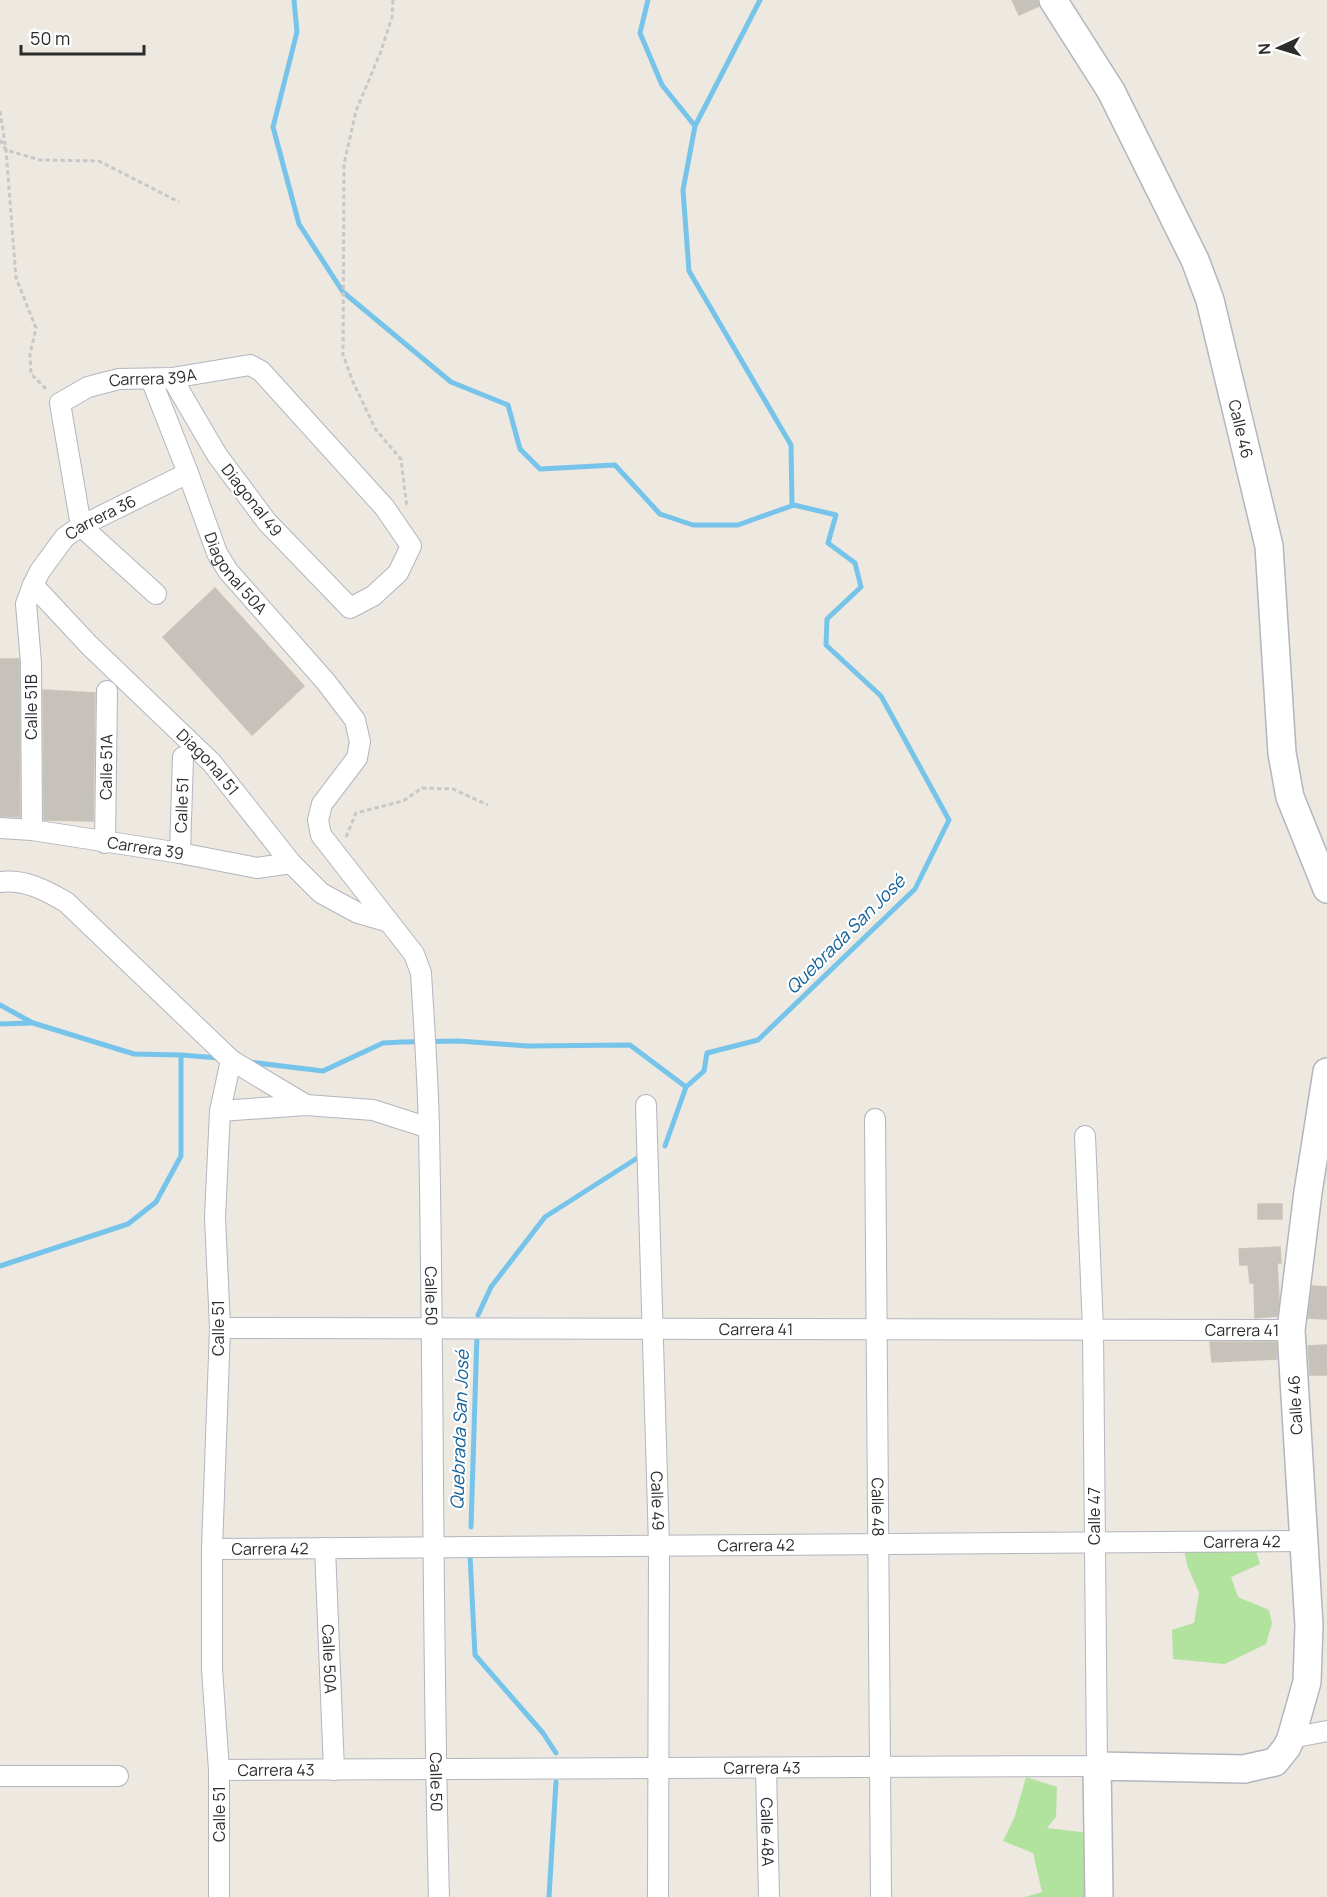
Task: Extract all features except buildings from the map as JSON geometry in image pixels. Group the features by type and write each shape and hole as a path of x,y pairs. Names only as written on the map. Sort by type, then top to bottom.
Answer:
{"street":[{"name":"Calle 46","path":"1053,0 1111,92 1195,260 1210,300 1269,546 1282,753 1290,797 1327,889"},
{"name":"Carrera 39A","path":"60,403 88,387 119,379 172,378 250,365 261,371 385,508 411,546 398,573 373,596 350,608"},
{"name":"Diagonal 49","path":"172,378 218,455 267,522 350,608"},
{"name":"Diagonal 50A","path":"151,380 217,553 228,571 326,682 355,720 360,741"},
{"path":"60,403 81,526 156,594"},
{"name":"Carrera 36","path":"33,585 39,571 64,537 81,526 188,473"},
{"name":"Calle 51B","path":"32,830 31,663 26,604 33,585"},
{"name":"Diagonal 51","path":"33,585 89,645 212,763 291,863 321,893 358,913 389,922"},
{"name":"Calle 51A","path":"105,843 107,691"},
{"name":"Calle 50","path":"360,741 357,758 322,804 318,820 321,835 414,954 421,973 429,1128 435,1547 435,1769 439,1897"},
{"name":"Calle 51","path":"180,853 183,757"},
{"name":"Carrera 39","path":"0,828 32,830 180,853 257,868 291,863"},
{"path":"0,882 15,880 43,889 66,902 231,1060 306,1104"},
{"name":"Calle 51","path":"219,1897 219,1770 212,1669 212,1549 220,1328 216,1217 220,1111 231,1060"},
{"name":"Calle 46","path":"1291,1738 1307,1682 1309,1625 1302,1541 1291,1330 1327,1072"},
{"path":"220,1111 306,1104 373,1110 429,1128"},
{"name":"Calle 49","path":"646,1105 659,1545 658,1897"},
{"name":"Calle 48","path":"875,1119 881,1897"},
{"name":"Calle 47","path":"1084,1136 1093,1329 1099,1897"},
{"name":"Carrera 41","path":"220,1328 1291,1330"},
{"name":"Carrera 42","path":"212,1549 1302,1541"},
{"name":"Calle 50A","path":"325,1548 334,1770"},
{"path":"1291,1738 1327,1731"},
{"name":"Carrera 43","path":"219,1770 1097,1766 1244,1769 1275,1762 1291,1738"},
{"name":"Calle 48A","path":"766,1768 768,1897"},
{"path":"0,1776 118,1776"}],"path":[{"path":"393,0 392,17 381,51 356,111 344,164 344,355 353,382 376,430 401,459 407,514"},
{"path":"0,111 6,150 16,279 36,328 30,354 32,374 60,403"},
{"path":"0,140 6,150 40,160 99,161 179,202"},
{"path":"338,859 356,813 403,801 422,788 453,789 488,805"}],"green space":[{"path":"1182,1538 1253,1541 1260,1564 1231,1577 1238,1597 1269,1610 1272,1623 1266,1644 1225,1664 1173,1659 1172,1630 1194,1623 1199,1593 1187,1565"},
{"path":"1026,1777 1057,1787 1056,1817 1047,1828 1090,1833 1107,1897 1025,1897 1042,1892 1033,1853 1003,1841 1015,1816"}],"waterway":[{"name":"Quebrada San José","path":"294,0 297,32 273,127 299,224 343,292 451,382 508,405 520,449 540,469 615,465 660,514 693,525 738,525 794,505 836,515 828,543 855,563 861,587 827,619 826,645 881,696 949,820 915,889 758,1040 707,1053 704,1071 686,1087 665,1146"},
{"path":"648,0 640,33 662,85 695,126"},
{"path":"760,0 695,126 683,190 689,271 791,445 792,505"},
{"path":"0,1005 33,1023 134,1054 219,1058"},
{"path":"0,1024 31,1023"},
{"path":"249,1062 323,1071 383,1043 402,1042 459,1041 527,1046 630,1045 686,1087"},
{"path":"0,1266 128,1224 156,1202 181,1156 181,1055"},
{"name":"Quebrada San José","path":"478,1315 491,1287 545,1217 642,1155"},
{"name":"Quebrada San José","path":"471,1527 477,1334"},
{"name":"Quebrada San José","path":"470,1555 475,1655 543,1733 556,1753"},
{"name":"Quebrada San José","path":"549,1897 556,1782"}]}
